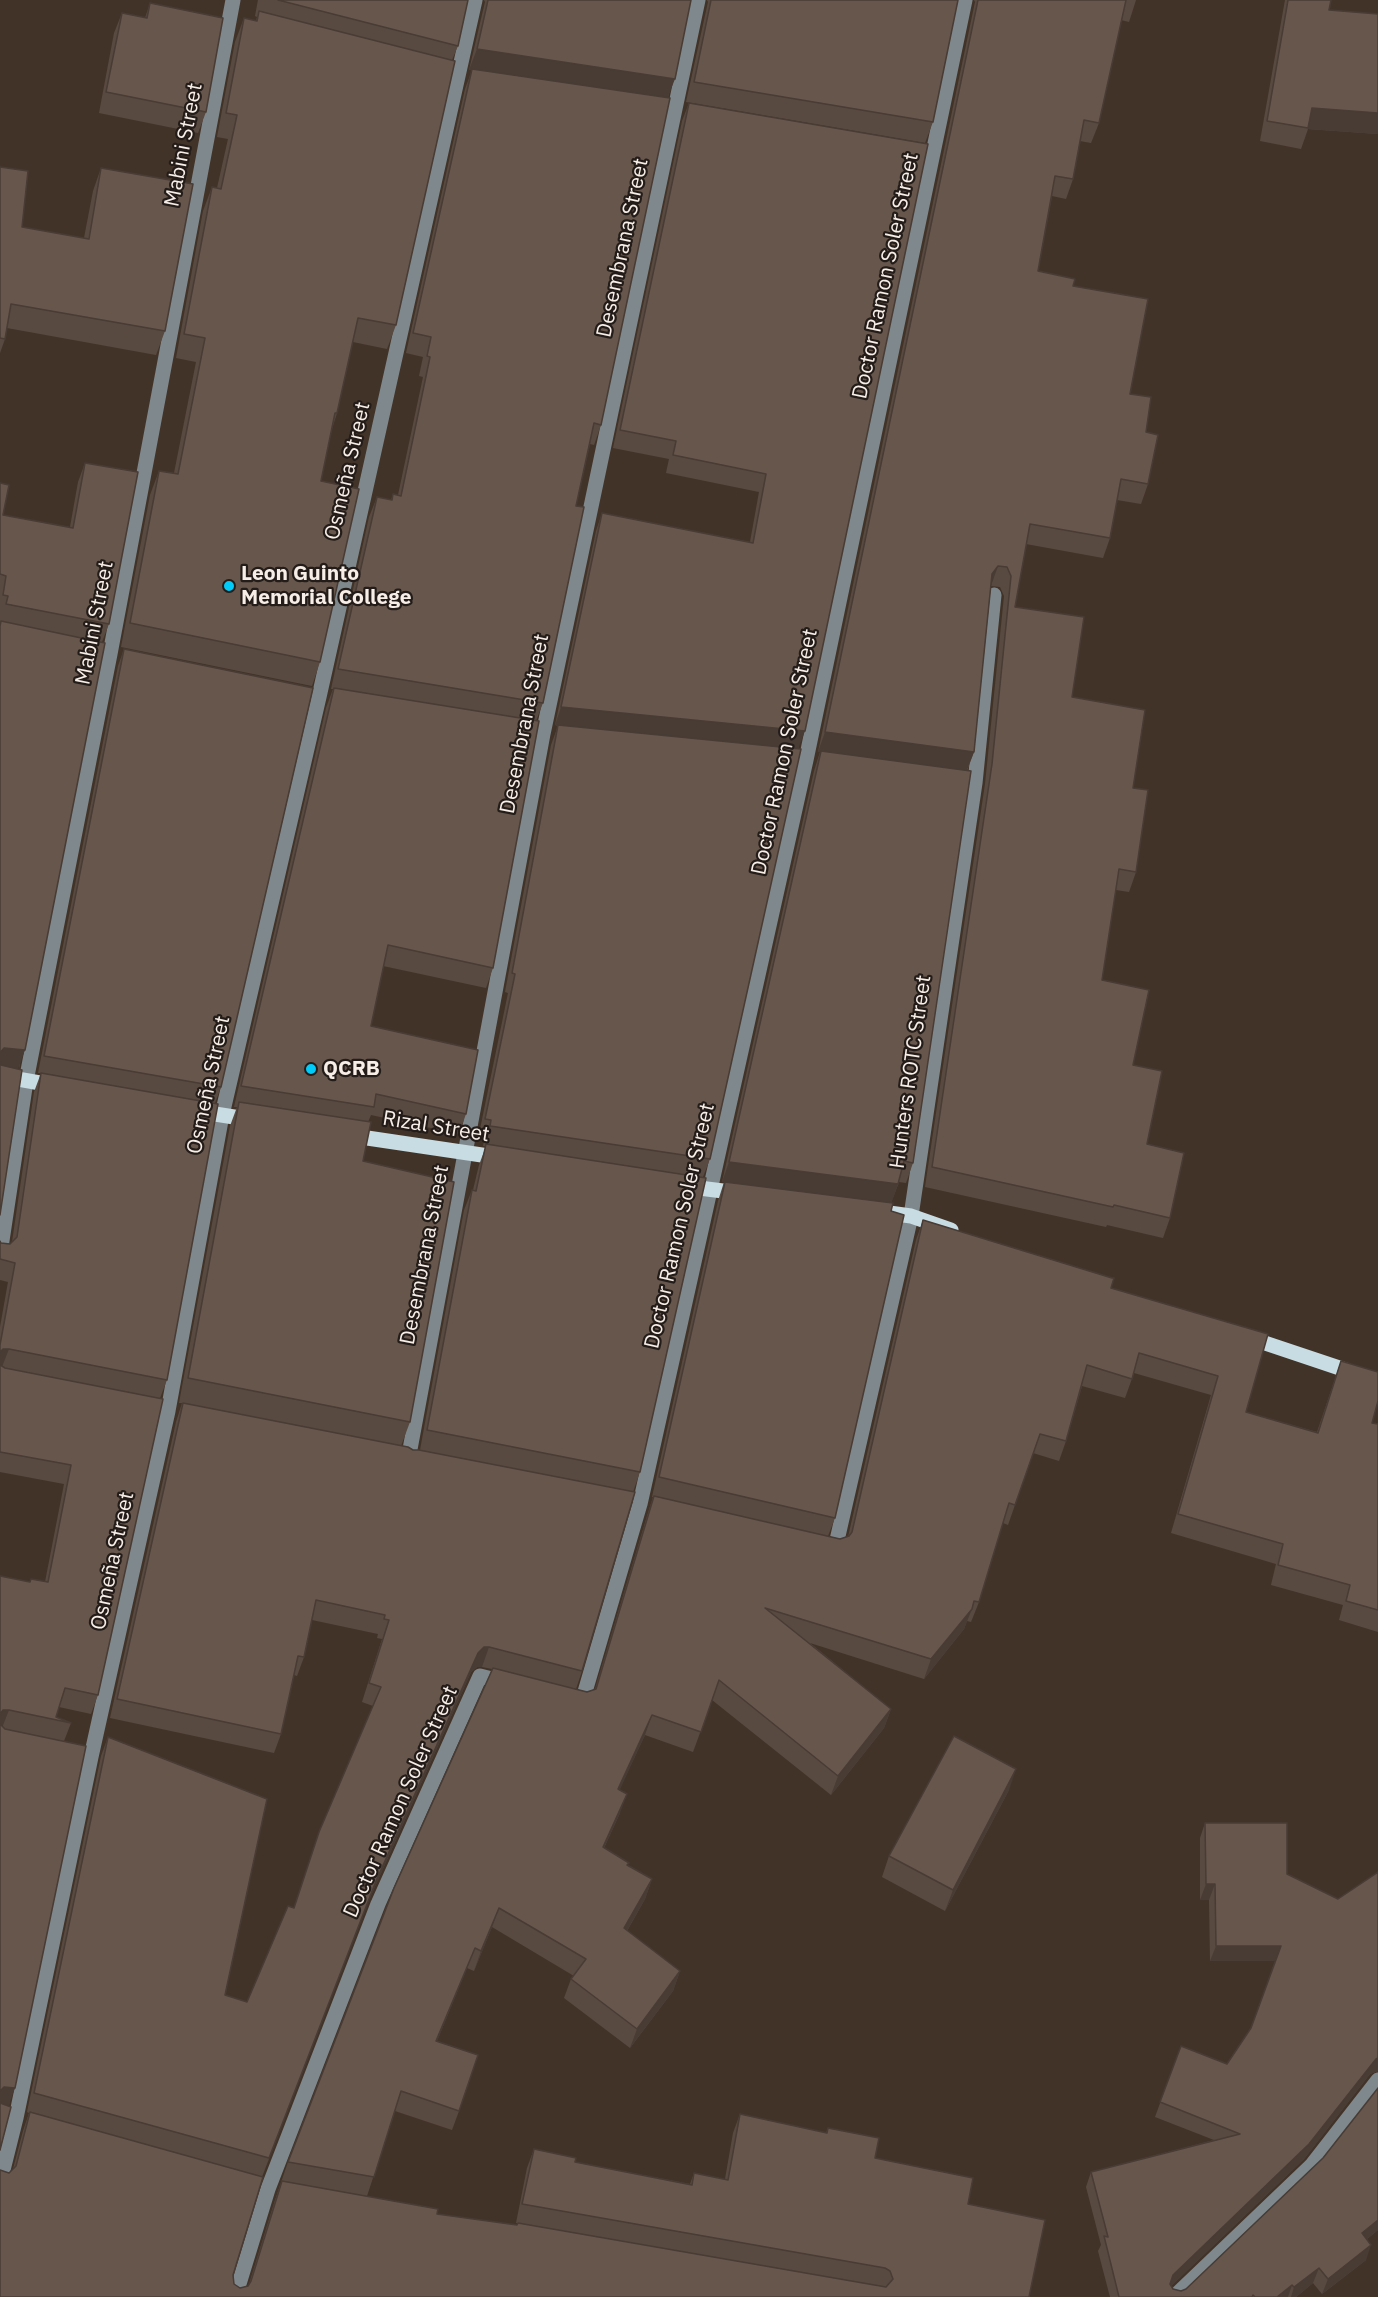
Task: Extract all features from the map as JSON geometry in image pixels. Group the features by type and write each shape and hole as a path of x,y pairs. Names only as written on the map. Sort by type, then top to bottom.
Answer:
{"main road":[{"path":"0,1076 72,1089"},
{"path":"176,1107 268,1122"},
{"name":"Rizal Street","path":"338,1133 512,1160"},
{"path":"663,1183 757,1196"},
{"path":"864,1209 911,1215 967,1236"},
{"path":"1235,1332 1378,1381"}],"street":[{"name":"Mabini Street","path":"0,1254 26,1081 235,21 233,0"},
{"name":"Osmeña Street","path":"0,2182 22,2120 86,1756 168,1411 222,1115 319,697 475,0"},
{"name":"Desembrana Street","path":"408,1460 543,734 698,0"},
{"name":"Doctor Ramon Soler Street","path":"559,1696 582,1702 640,1504 806,760 927,153 965,0"},
{"name":"Hunters ROTC Street","path":"812,1544 835,1549 911,1215 994,595"},
{"name":"Doctor Ramon Soler Street","path":"235,2297 268,2189 378,1904 480,1676 525,1688"},
{"path":"1174,2297 1311,2166 1378,2080"},
{"path":"0,2115 22,2120"}],"building":[{"path":"278,0 468,0 458,46"},
{"path":"488,0 691,0 675,79 477,49"},
{"path":"711,0 958,0 933,122 694,82"},
{"path":"978,0 1126,0 1099,123 1084,120 1073,179 1055,176 1038,271 1075,279 1073,286 1148,299 1130,394 1151,397 1146,432 1158,435 1148,484 1121,479 1110,538 1030,524 1015,607 1084,617 1072,697 1145,710 1133,788 1148,790 1136,872 1119,869 1102,980 1149,990 1133,1065 1162,1071 1147,1144 1184,1153 1170,1218 932,1167 992,764 1011,576 1007,567 998,566 992,574 974,752 825,732"},
{"path":"1288,0 1331,0 1329,10 1378,14 1378,113 1312,108 1308,128 1267,121"},
{"path":"150,3 223,18 206,112 106,92 122,13 147,18"},
{"path":"259,11 455,61 396,325 358,318 337,413 335,413 321,481 359,489 320,662 130,623 159,471 178,474 205,338 184,334 212,187 221,189 237,115 226,113 244,18 257,21"},
{"path":"472,69 670,98 601,425 594,423 576,506 584,507 543,703 338,669 377,497 392,500 393,494 401,496 430,357 427,356 431,337 413,333"},
{"path":"689,103 928,144 805,731 561,707 602,513 753,543 766,474 673,455 676,441 620,430"},
{"path":"0,167 28,171 22,227 89,239 101,168 193,184 165,331 11,304 5,339 0,338"},
{"path":"85,463 138,472 109,624 6,604 8,596 3,595 6,576 0,574 0,483 9,485 3,515 73,528"},
{"path":"1,621 105,643 25,1050 4,1048 0,1053 0,626"},
{"path":"124,649 313,688 221,1087 44,1056"},
{"path":"334,688 539,721 493,968 388,945 371,1026 478,1050 466,1114 376,1094 374,1107 241,1086"},
{"path":"558,725 801,749 710,1159 490,1126 491,1120 485,1119 515,974 512,973"},
{"path":"821,751 971,771 913,1163 904,1161 898,1184 729,1162"},
{"path":"0,1062 1,1065 22,1070 0,1215"},
{"path":"41,1073 218,1104 167,1380 9,1349 3,1349 0,1352 15,1263 0,1259 0,1241 10,1244 17,1237"},
{"path":"239,1102 371,1122 363,1161 454,1182 410,1422 188,1378"},
{"path":"486,1144 706,1178 640,1472 427,1430 472,1190 476,1191"},
{"path":"725,1182 893,1203 891,1211 904,1215 835,1518 659,1477"},
{"path":"923,1220 1114,1278 1111,1288 1268,1334 1246,1412 1318,1433 1341,1361 1378,1372 1378,1401 1372,1423 1378,1424 1378,1610 1346,1601 1350,1585 1278,1565 1283,1544 1178,1514 1218,1376 1139,1353 1132,1379 1087,1365 1066,1441 1040,1434 1015,1505 1009,1503 979,1602 974,1601 972,1609 931,1659 765,1608 891,1709 838,1776 719,1680 701,1732 652,1715 618,1789 627,1794 603,1847 629,1863 627,1865 652,1879 624,1928 680,1971 637,2029 571,1979 586,1959 499,1908 481,1951 475,1948 436,2041 478,2055 459,2111 401,2091 374,2177 288,2162 394,1888 493,1668 587,1692 596,1689 654,1496 840,1539 849,1536 852,1532"},
{"path":"0,1365 5,1368 163,1399 98,1695 65,1688 56,1717 71,1723 9,1710 3,1710 0,1714 0,1576 30,1582 31,1579 48,1582 71,1465 0,1452"},
{"path":"183,1403 635,1492 582,1671 489,1647 484,1647 478,1653 376,1881 269,2158 34,2093 108,1737 267,1799 225,1995 247,2002 288,1906 294,1908 319,1832 381,1687 369,1683 389,1620 384,1619 385,1615 316,1600 304,1657 298,1656 281,1734 117,1699"},
{"path":"0,1724 5,1729 86,1746 15,2088 4,2087 0,2091"},
{"path":"954,1736 1016,1769 953,1890 889,1856"},
{"path":"1205,1823 1287,1823 1287,1874 1338,1899 1378,1872 1378,2058 1309,2144 1173,2275 1170,2284 1173,2289 1181,2291 1186,2289 1323,2158 1378,2088 1378,2220 1362,2233 1371,2245 1328,2279 1319,2268 1277,2297 1255,2297 1253,2295 1252,2297 1119,2297 1104,2236 1108,2237 1091,2172 1240,2134 1160,2102 1181,2046 1227,2064 1251,2028 1281,1946 1216,1946 1215,1884 1206,1884"},
{"path":"0,2103 11,2107 0,2150"},
{"path":"30,2112 263,2177 233,2275 234,2284 240,2288 248,2286 251,2281 282,2181 438,2209 437,2214 517,2225 518,2223 886,2287 893,2279 890,2271 885,2268 522,2204 534,2149 576,2158 575,2162 692,2185 694,2173 728,2180 740,2114 827,2133 828,2128 879,2138 875,2158 973,2178 968,2204 1045,2220 1029,2297 0,2297 0,2170 9,2173 16,2166"}],"place":[{"name":"Leon Guinto Memorial College","path":"229,586"},
{"name":"QCRB","path":"311,1069"}]}
